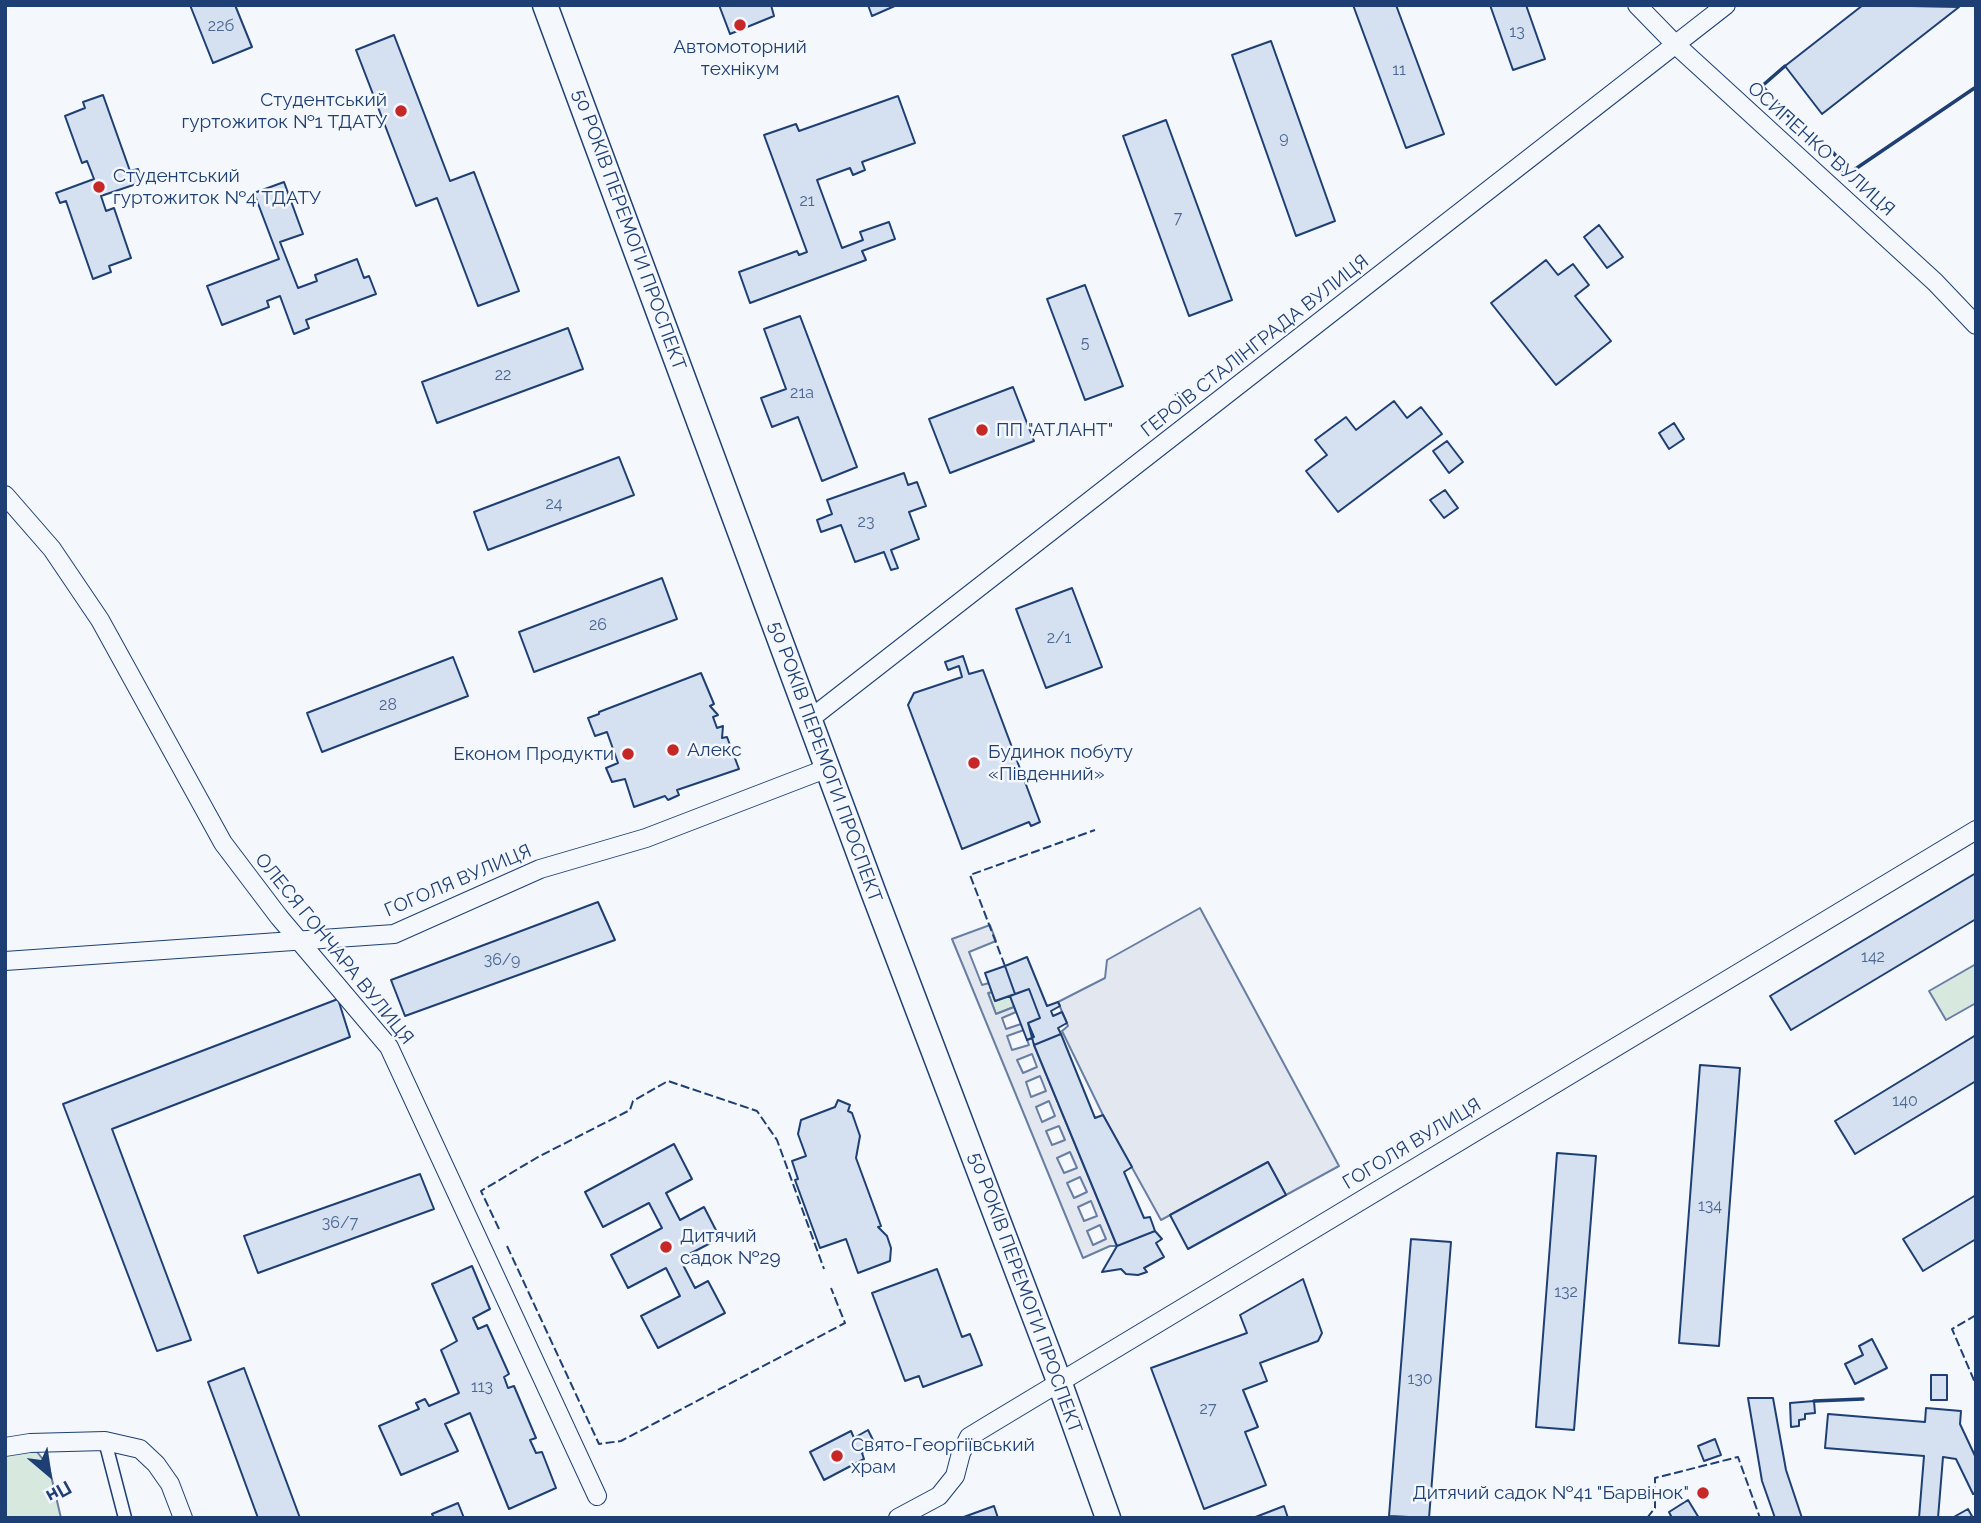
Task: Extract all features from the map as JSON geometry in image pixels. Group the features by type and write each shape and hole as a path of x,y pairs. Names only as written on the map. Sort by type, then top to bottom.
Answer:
{"main road":[{"name":"50 РОКІВ ПЕРЕМОГИ ПРОСПЕКТ","path":"545,5 1108,1518"}],"street":[{"name":"ОСИПЕНКО ВУЛИЦЯ","path":"1637,5 1675,44 1935,282 1976,325"},
{"name":"ГЕРОЇВ СТАЛІНГРАДА ВУЛИЦЯ","path":"810,719 1726,5"},
{"name":"ОЛЕСЯ ГОНЧАРА ВУЛИЦЯ","path":"5,495 52,549 100,620 223,843 279,917 389,1047 597,1496"},
{"name":"ГОГОЛЯ ВУЛИЦЯ","path":"5,961 394,934 540,869 646,838 828,768"},
{"name":"ГОГОЛЯ ВУЛИЦЯ","path":"898,1518 939,1496 955,1476 961,1452 969,1437 1976,830"},
{"path":"105,1441 125,1518"},
{"path":"5,1447 30,1443 105,1441 140,1449 170,1483 183,1518"}],"shaded area":[{"path":"1200,908 1339,1166 1286,1195 1268,1162 1161,1220 1103,1115 1062,1031 1068,1026 1058,1002 1105,978 1107,960"},
{"path":"990,925 996,941 969,952 982,985 989,983 992,992 988,993 996,1014 1014,1007 1016,1012 1002,1018 1006,1029 1021,1024 1024,1030 1007,1036 1012,1050 1029,1045 1027,1040 1034,1037 1034,1045 1117,1246 1110,1246 1083,1258 952,939","holes":["1032,1054 1037,1067 1023,1073 1017,1060","1040,1076 1046,1091 1031,1097 1026,1082","1049,1101 1055,1116 1042,1122 1036,1107","1059,1126 1065,1140 1052,1145 1046,1131","1070,1152 1077,1168 1064,1173 1057,1158","1080,1177 1087,1192 1074,1198 1067,1183","1091,1201 1097,1216 1084,1221 1078,1207","1100,1225 1106,1239 1093,1245 1087,1231"]},
{"path":"1976,964 1976,1003 1946,1020 1929,991"},
{"path":"992,992 995,1001 1010,996 1014,1007 996,1014 988,993"},
{"path":"30,1443 49,1467 61,1518 5,1518 5,1447"}],"building":[{"path":"190,5 235,5 252,47 213,63"},
{"name":"Автомоторний технікум","path":"719,5 771,5 774,16 730,34"},
{"path":"868,5 897,5 872,16"},
{"path":"1353,5 1396,5 1444,134 1406,148"},
{"path":"1490,5 1526,5 1545,59 1513,70"},
{"path":"1863,5 1959,7 1822,114 1785,66"},
{"name":"Студентський гуртожиток №1 ТДАТУ","path":"394,35 450,181 474,172 519,291 478,306 437,198 416,206 356,50"},
{"path":"1271,41 1335,221 1296,236 1232,55"},
{"name":"Студентський гуртожиток №4 ТДАТУ","path":"103,95 130,171 138,169 142,182 101,196 106,211 114,208 131,258 109,266 111,272 93,279 66,201 60,203 56,193 94,179 87,161 82,163 65,116 85,108 83,102"},
{"path":"898,96 915,143 862,162 865,170 853,175 850,168 817,180 842,248 863,240 860,232 889,222 895,239 862,251 866,260 750,303 739,272 797,251 799,255 807,252 764,135 796,124 799,131"},
{"path":"1166,120 1232,300 1189,316 1123,136"},
{"path":"284,182 303,234 280,242 298,288 317,281 315,275 357,259 364,278 369,276 376,294 306,320 309,328 294,334 280,296 267,301 269,307 222,325 207,286 279,259 254,193"},
{"path":"1599,225 1623,257 1607,268 1584,237"},
{"path":"1546,260 1558,275 1573,264 1589,285 1575,296 1611,341 1556,385 1491,303"},
{"path":"1085,285 1123,386 1085,400 1047,299"},
{"path":"800,316 857,467 822,481 798,417 772,427 761,398 786,389 764,329"},
{"path":"568,328 583,369 437,423 422,382"},
{"name":"ПП \"АТЛАНТ\"","path":"1013,387 1034,441 950,473 929,419"},
{"path":"1394,401 1407,418 1421,407 1442,434 1338,512 1306,471 1327,455 1315,440 1346,417 1356,430"},
{"path":"1674,423 1684,439 1669,449 1659,433"},
{"path":"1447,441 1463,462 1449,473 1433,451"},
{"path":"619,457 634,495 488,550 474,512"},
{"path":"904,473 908,485 917,482 926,506 909,512 919,539 891,550 898,568 891,570 884,552 855,562 841,525 821,532 817,520 832,514 827,500"},
{"path":"1445,490 1458,508 1444,518 1430,500"},
{"path":"662,578 677,619 534,672 519,632"},
{"path":"1072,588 1102,667 1046,688 1016,609"},
{"name":"Будинок побуту «Південний»","path":"963,656 969,674 983,670 1040,822 1031,826 1029,822 962,849 908,705 914,693 962,677 959,666 948,670 945,662"},
{"path":"453,657 468,696 322,752 307,713"},
{"name":"Алекс","path":"701,673 714,704 710,706 718,715 713,717 717,728 723,726 722,738 727,737 739,769 677,790 679,795 668,800 665,796 634,807 625,779 612,782 606,768 618,763 607,732 595,736 588,718"},
{"path":"1976,873 1976,919 1791,1030 1770,996"},
{"path":"598,902 615,940 405,1016 391,980"},
{"path":"1027,957 1047,1006 1058,1002 1060,1006 1051,1011 1053,1016 1062,1012 1067,1023 1058,1028 1061,1034 1034,1045 1028,1023 1040,1018 1029,989 1015,994 1005,966"},
{"path":"1005,966 1015,994 995,1001 985,973"},
{"path":"1029,989 1040,1018 1028,1023 1034,1037 1027,1040 1010,996"},
{"path":"338,999 350,1037 112,1129 191,1340 157,1351 63,1104"},
{"path":"1061,1034 1095,1118 1103,1115 1132,1167 1124,1172 1144,1218 1150,1217 1155,1231 1117,1246 1034,1045"},
{"path":"1976,1035 1976,1081 1855,1154 1835,1121"},
{"path":"1700,1065 1740,1068 1719,1346 1679,1343"},
{"path":"838,1100 850,1105 848,1111 852,1113 860,1136 856,1158 881,1226 878,1227 887,1236 891,1248 890,1261 858,1273 846,1239 820,1248 795,1180 798,1179 792,1161 806,1156 798,1134 801,1120 835,1107"},
{"name":"Дитячий садок №29","path":"674,1144 692,1179 666,1193 680,1220 704,1207 720,1238 680,1259 695,1288 708,1281 725,1313 658,1348 641,1316 680,1296 666,1268 628,1288 611,1255 662,1228 649,1203 603,1227 585,1192"},
{"path":"1557,1153 1596,1156 1574,1430 1536,1427"},
{"path":"1268,1162 1286,1195 1188,1249 1170,1215"},
{"path":"420,1174 434,1209 258,1273 244,1236"},
{"path":"1976,1195 1976,1239 1923,1271 1903,1239"},
{"path":"1155,1231 1162,1239 1156,1243 1164,1257 1144,1268 1147,1272 1138,1275 1126,1274 1121,1269 1102,1272 1117,1246"},
{"path":"1411,1239 1451,1242 1429,1518 1389,1516"},
{"path":"472,1266 490,1309 473,1318 478,1329 487,1325 509,1374 504,1377 508,1388 514,1386 536,1438 530,1440 536,1453 542,1452 556,1488 509,1509 470,1413 445,1424 458,1451 401,1475 379,1426 419,1409 416,1403 425,1399 429,1406 459,1393 441,1350 457,1341 432,1284"},
{"path":"937,1269 962,1337 970,1334 982,1365 923,1387 919,1376 905,1381 872,1293"},
{"path":"1303,1279 1322,1333 1318,1341 1260,1363 1267,1381 1243,1390 1258,1427 1245,1432 1266,1485 1204,1509 1151,1368 1247,1333 1240,1315"},
{"path":"1872,1339 1887,1368 1855,1384 1845,1364 1863,1355 1859,1346"},
{"path":"244,1368 300,1518 258,1518 208,1382"},
{"path":"1931,1375 1947,1375 1947,1400 1931,1400"},
{"path":"1748,1398 1773,1398 1786,1470 1802,1518 1775,1518 1762,1481"},
{"path":"1814,1401 1815,1413 1805,1414 1805,1419 1799,1420 1799,1426 1791,1427 1790,1403"},
{"path":"1926,1408 1961,1411 1960,1424 1976,1458 1976,1493 1973,1494 1956,1459 1943,1457 1938,1518 1919,1518 1924,1456 1825,1448 1828,1414 1925,1422"},
{"name":"Свято-Георгіївський храм","path":"868,1430 876,1446 862,1453 864,1459 824,1480 810,1452 851,1431 854,1438"},
{"path":"1715,1439 1721,1455 1704,1461 1698,1446"},
{"path":"1688,1500 1699,1518 1672,1518 1669,1512"},
{"path":"458,1503 464,1518 434,1518 432,1514"},
{"path":"994,1506 998,1518 961,1518"},
{"path":"1284,1506 1288,1518 1253,1518"},
{"path":"1968,1509 1973,1518 1952,1518"}],"fence":[{"path":"1005,966 970,875 1095,830"},
{"path":"499,1229 481,1191 538,1157 630,1110 633,1101 668,1081 757,1111 777,1140 824,1269"},
{"path":"507,1246 599,1444 621,1441 845,1323 831,1288"},
{"path":"1976,1315 1952,1329 1976,1385"},
{"path":"1647,1518 1655,1508 1655,1478 1738,1457 1760,1518"}],"wall":[{"path":"1785,66 1762,86 1816,147 1828,147 1837,157 1836,167 1845,176 1976,87"},
{"path":"1814,1401 1863,1399"}],"place":[{"name":"Автомоторний технікум","path":"740,25"},
{"name":"Студентський гуртожиток №1 ТДАТУ","path":"401,111"},
{"name":"Студентський гуртожиток №4 ТДАТУ","path":"99,187"},
{"name":"ПП \"АТЛАНТ\"","path":"982,430"},
{"name":"Алекс","path":"673,750"},
{"name":"Економ Продукти","path":"628,754"},
{"name":"Будинок побуту «Південний»","path":"974,763"},
{"name":"Дитячий садок №29","path":"666,1247"},
{"name":"Свято-Георгіївський храм","path":"837,1456"},
{"name":"Дитячий садок №41 \"Барвінок\"","path":"1703,1493"}]}
